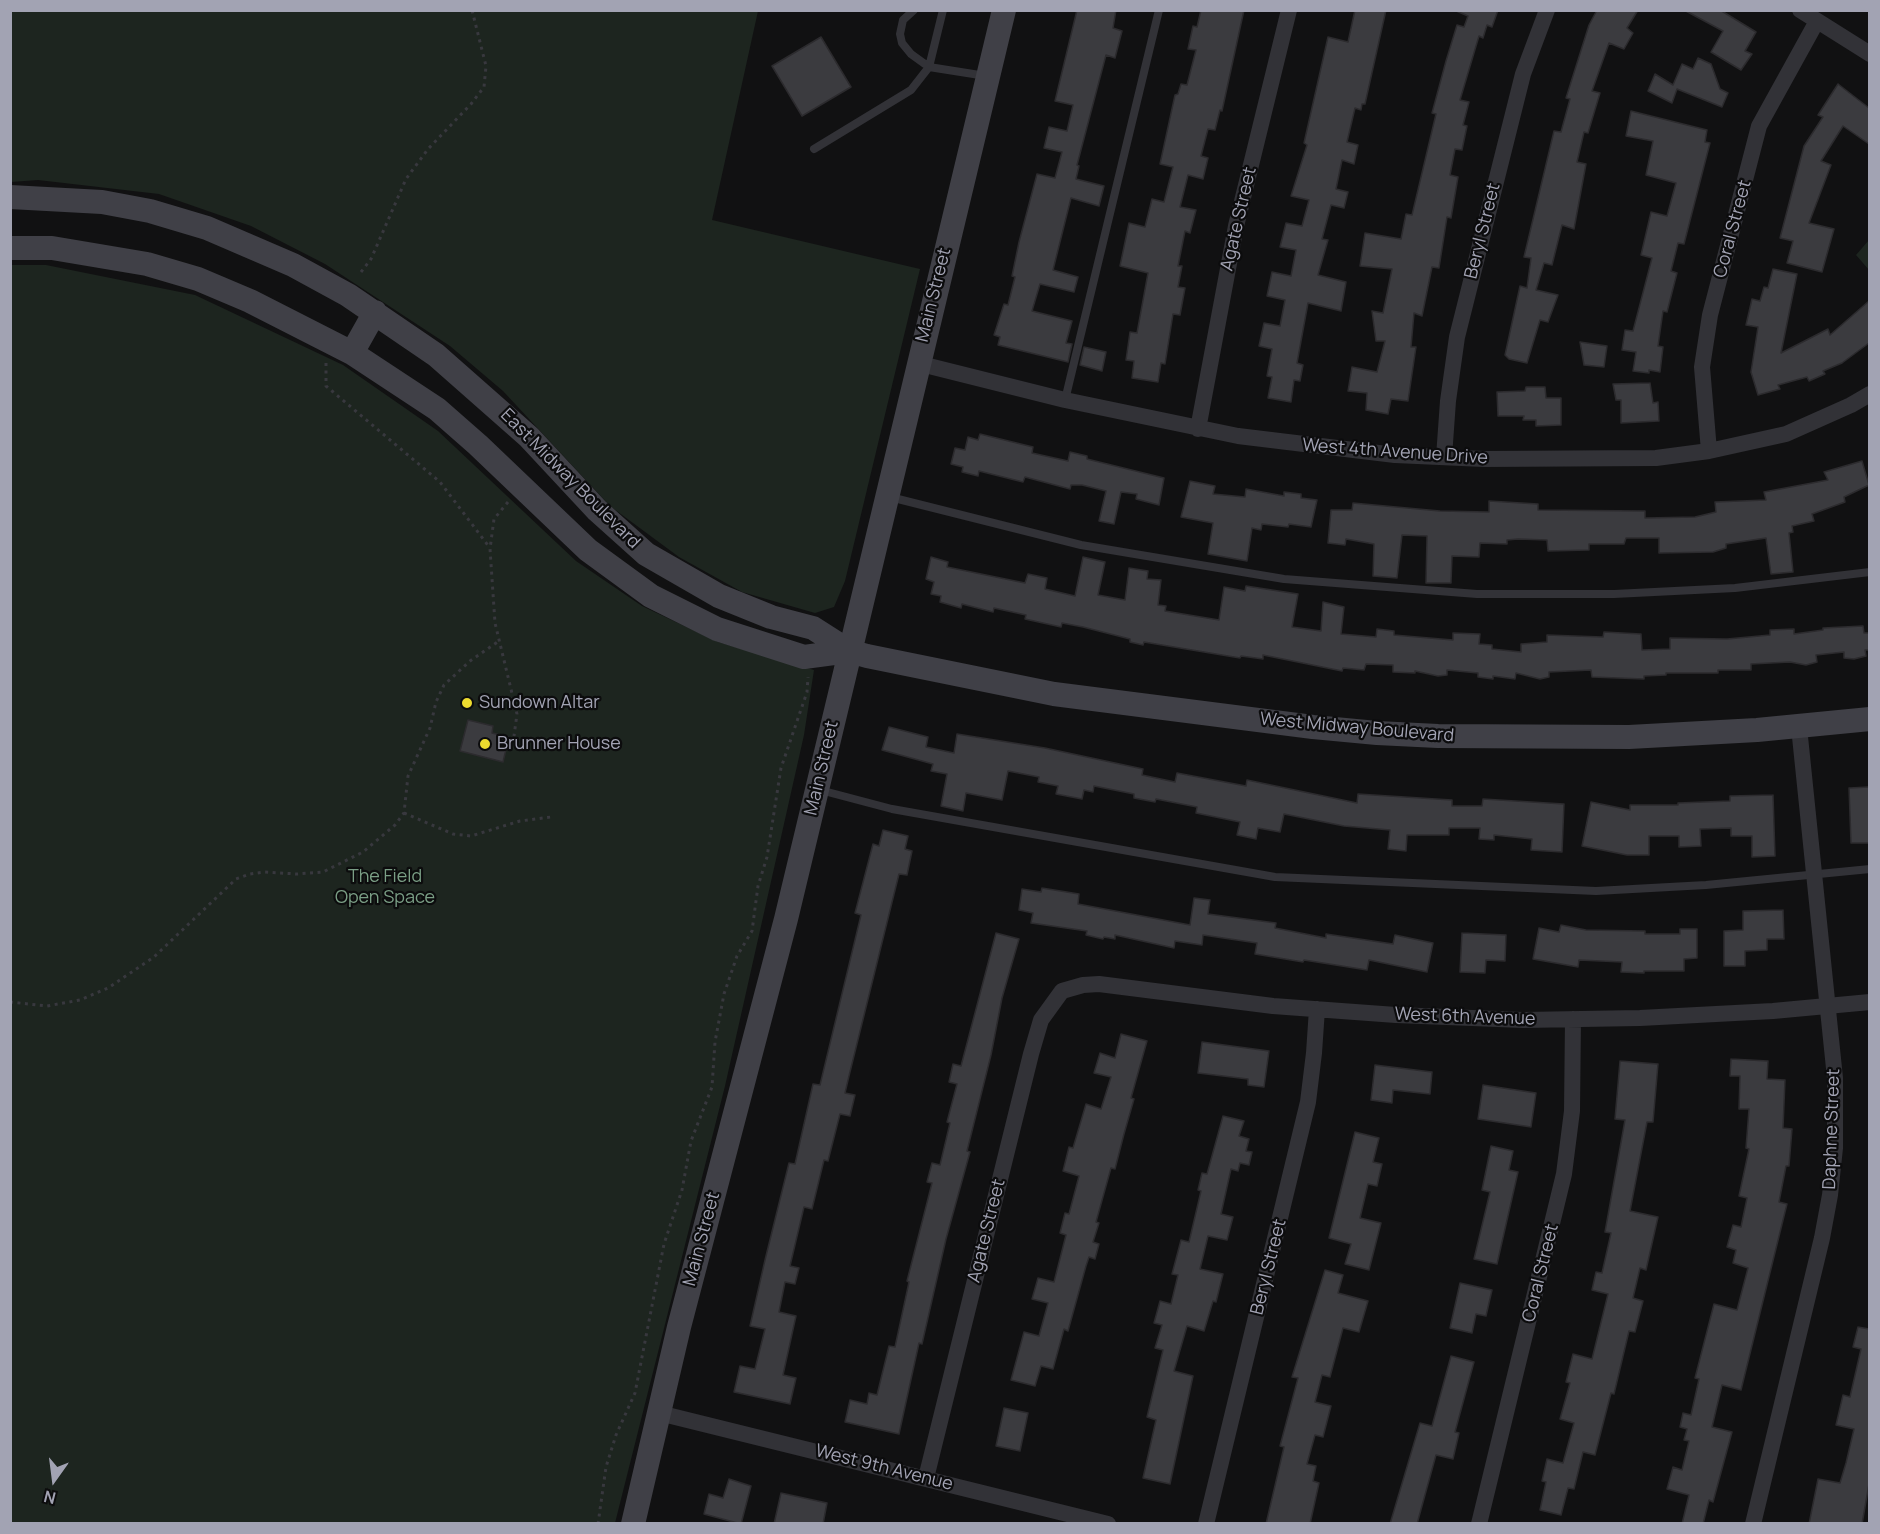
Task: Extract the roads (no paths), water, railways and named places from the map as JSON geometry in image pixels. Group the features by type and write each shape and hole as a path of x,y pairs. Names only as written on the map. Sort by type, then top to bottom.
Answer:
{"main road":[{"name":"Main Street","path":"633,1524 817,789 917,363 1004,10"},
{"name":"East Midway Boulevard","path":"10,197 102,202 185,220 249,244 293,265 375,312 436,355 529,437 597,510 646,554 718,596 771,617 813,628 849,651"},
{"name":"East Midway Boulevard","path":"10,248 70,250 173,271 250,301 352,353 437,409 605,564 651,596 682,613 728,633 804,657 849,651"},
{"path":"352,353 375,312"},
{"name":"West Midway Boulevard","path":"849,651 908,666 1064,696 1366,732 1438,736 1607,738 1799,727 1869,719"}],"street":[{"name":"Agate Street","path":"1197,429 1236,226 1289,10"},
{"name":"Beryl Street","path":"1444,457 1448,401 1457,337 1523,74 1547,10"},
{"path":"1800,10 1869,54"},
{"name":"Coral Street","path":"1709,451 1701,368 1710,315 1760,126 1816,21"},
{"name":"West 4th Avenue Drive","path":"917,363 1065,400 1197,429 1322,448 1444,457 1577,460 1656,458 1709,451 1786,434 1851,405 1869,394"},
{"name":"Daphne Street","path":"1753,1524 1830,1195 1835,1148 1835,1078 1799,727"},
{"name":"West 6th Avenue","path":"1062,991 1083,985 1099,984 1317,1009 1446,1017 1573,1019 1762,1012 1869,1002"},
{"name":"Agate Street","path":"926,1478 1031,1054 1041,1020 1062,991"},
{"name":"Beryl Street","path":"1206,1524 1308,1102 1317,1009"},
{"name":"Coral Street","path":"1479,1524 1564,1174 1572,1111 1573,1019"},
{"name":"West 9th Avenue","path":"659,1413 1108,1524"}],"lane":[{"path":"914,10 903,20 900,34 902,43 911,54 929,67 988,77"},
{"path":"814,149 911,90 929,67 943,10"},
{"path":"1065,400 1160,10"},
{"path":"886,496 1081,545 1284,579 1477,594 1614,594 1734,588 1869,572"},
{"path":"817,789 892,809 1275,877 1596,891 1706,885 1869,869"}],"place":[{"name":"Sundown Altar","path":"467,703"},
{"name":"Brunner House","path":"485,744"}],"park label":[{"name":"The Field Open Space","path":"385,887"}]}
